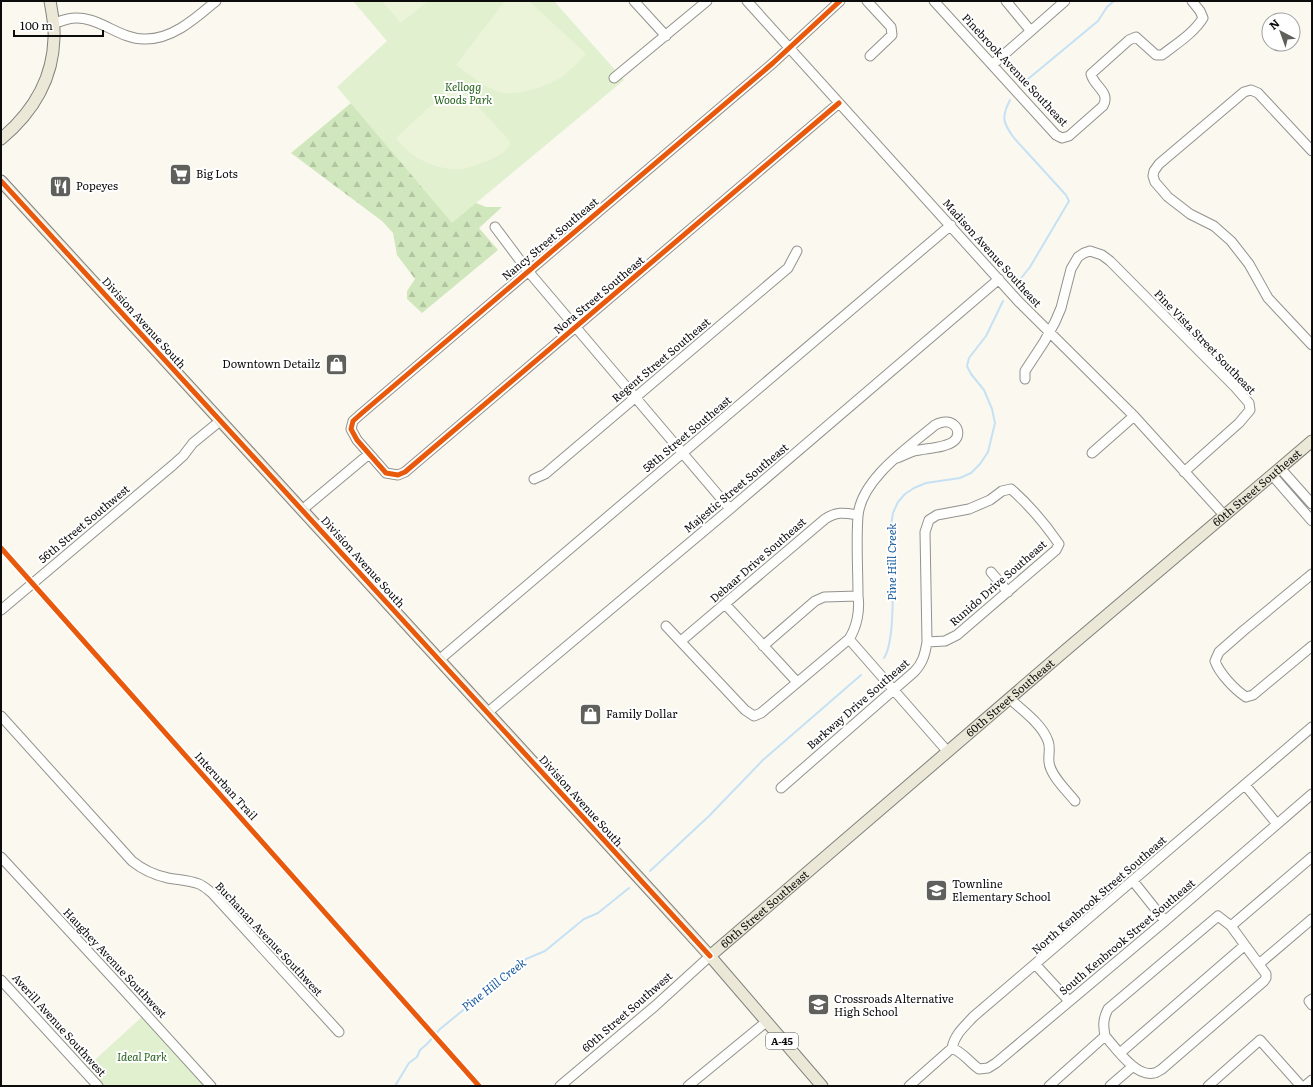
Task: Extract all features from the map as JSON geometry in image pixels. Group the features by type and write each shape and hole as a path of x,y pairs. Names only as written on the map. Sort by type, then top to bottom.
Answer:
{"main road":[{"path":"1,139 23,118 42,89 51,63 54,37 54,24 50,1"},
{"name":"Division Avenue South","path":"1,181 710,956 821,1086"},
{"name":"60th Street Southeast","path":"710,956 1312,441"}],"street":[{"path":"54,24 67,19 90,19 133,37 143,39 155,38 185,25 216,1"},
{"path":"634,1 666,36"},
{"path":"614,78 707,1"},
{"name":"Madison Avenue Southeast","path":"746,1 951,225 1019,302 1134,416 1224,515"},
{"name":"Nancy Street Southeast","path":"369,454 357,440 351,429 353,421 773,63 840,1"},
{"path":"867,1 891,27 892,34 870,56"},
{"name":"Pinebrook Avenue Southeast","path":"934,1 1056,135 1062,138 1069,136 1103,106 1106,100 1106,94 1092,80 1091,74 1129,40 1136,37 1156,55 1162,55 1194,29 1203,18 1200,11 1192,1"},
{"path":"1006,1 1030,30"},
{"path":"992,65 1030,30 1065,1"},
{"path":"1312,151 1258,93 1251,90 1244,92 1159,164 1154,170 1153,176 1155,182 1168,197 1190,214 1214,226 1231,241 1248,264 1268,298 1312,345"},
{"name":"Nora Street Southeast","path":"369,454 386,473 398,475 405,472 839,103"},
{"name":"58th Street Southeast","path":"439,660 951,225"},
{"path":"495,227 528,271 730,509"},
{"name":"Regent Street Southeast","path":"534,479 545,474 788,268 797,251"},
{"name":"Pine Vista Street Southeast","path":"1050,332 1061,308 1071,269 1078,257 1090,251 1102,255 1110,261 1235,387 1249,402 1250,410 1240,423 1184,472"},
{"name":"Majestic Street Southeast","path":"487,713 730,509 999,279"},
{"path":"1025,379 1025,371 1050,332"},
{"path":"1092,453 1134,416"},
{"path":"666,626 745,710 754,716 761,713 849,639 853,633 858,615 859,604 858,515 870,486 882,472 897,458 935,424 946,421 951,422 956,427 958,434 953,442 915,451 897,458"},
{"name":"56th Street Southwest","path":"1,610 183,456 193,443 222,423"},
{"path":"302,510 369,454"},
{"path":"1276,472 1312,504"},
{"path":"1276,472 1312,521"},
{"name":"Barkway Drive Southeast","path":"781,788 894,690 921,664 924,658 927,642 925,532 930,520 937,515 969,509 980,505 1002,491 1011,489 1021,498 1059,544"},
{"name":"Debaar Drive Southeast","path":"681,641 832,514 838,513 858,515"},
{"name":"Runido Drive Southeast","path":"927,642 945,641 957,635 1056,550 1059,544"},
{"path":"991,572 1008,592"},
{"path":"1310,578 1291,590 1219,652 1215,660 1217,667 1221,672 1239,692 1246,697 1254,695 1312,646"},
{"path":"763,646 815,601 824,597 858,596"},
{"path":"725,604 797,682"},
{"path":"849,639 948,752"},
{"path":"1010,699 1041,728 1048,740 1050,751 1048,762 1052,771 1075,801"},
{"name":"Buchanan Avenue Southwest","path":"1,716 132,861 141,868 154,874 188,880 201,885 212,893 339,1032"},
{"name":"North Kenbrook Street Southeast","path":"908,1086 952,1048 954,1039 961,1029 1312,727"},
{"path":"1245,785 1277,824"},
{"name":"South Kenbrook Street Southeast","path":"952,1048 962,1053 979,1069 988,1068 1013,1049 1312,794"},
{"name":"Haughey Avenue Southwest","path":"1,857 211,1086"},
{"path":"1231,926 1312,857"},
{"path":"1133,881 1165,920"},
{"path":"1218,916 1231,926 1266,974 1264,981 1162,1069 1153,1074 1143,1072 1132,1067 1105,1036 1103,1024 1104,1016 1108,1009 1218,916"},
{"path":"1259,964 1312,919"},
{"path":"1120,1052 1245,945"},
{"name":"60th Street Southwest","path":"560,1086 660,1001 710,956"},
{"path":"1036,964 1069,1001"},
{"name":"Averill Avenue Southwest","path":"1,980 98,1086"},
{"path":"688,1086 766,1022"},
{"path":"1049,1086 1105,1036"},
{"path":"1208,1086 1260,1040 1301,1086"},
{"path":"1110,1086 1132,1067"},
{"path":"1305,1086 1312,1080"}],"green space":[{"name":"Kellogg Woods Park","path":"353,1 554,1 624,80 452,223 337,87 387,41"},
{"path":"382,1 428,1 401,23"},
{"path":"505,1 529,1 586,54 563,76 543,86 526,91 518,93 504,93 491,89 479,82 456,65"},
{"path":"458,85 510,141 510,144 508,149 493,158 467,168 457,169 427,163 409,152 396,138 451,87"},
{"path":"351,103 403,156 476,203 486,207 502,207 479,228 498,250 422,313 407,299 407,291 415,279 397,255 393,233 382,221 291,153"},
{"name":"Ideal Park","path":"144,1015 208,1086 103,1086 86,1068"}],"waterway":[{"path":"1022,84 1098,21 1107,7 1114,1"},
{"path":"1010,100 1004,116 1007,128 1014,138 1066,195 1069,201 1030,267 1018,282"},
{"name":"Pine Hill Creek","path":"884,658 891,632 893,594 891,525 893,513 898,502 905,494 914,488 926,483 960,478 971,473 980,464 988,452 995,423 992,409 984,390 971,374 967,366 969,358 986,336 1003,301"},
{"name":"Pine Hill Creek","path":"650,871 709,816 763,760 861,675"},
{"name":"Pine Hill Creek","path":"395,1086 409,1063 417,1057 420,1050 440,1029 526,959 545,951 584,919 598,913 629,888"}],"cycle path":[{"path":"839,103 405,472 398,475 386,473 357,440 351,429 353,421 773,63 840,1"},
{"path":"1,181 710,956"},
{"name":"Interurban Trail","path":"1,548 479,1086"}],"place":[{"name":"Big Lots","path":"180,174"},
{"name":"Popeyes","path":"61,186"},
{"name":"Downtown Detailz","path":"336,364"},
{"name":"Family Dollar","path":"591,714"},
{"name":"Townline Elementary School","path":"936,890"},
{"name":"Crossroads Alternative High School","path":"818,1005"}]}
